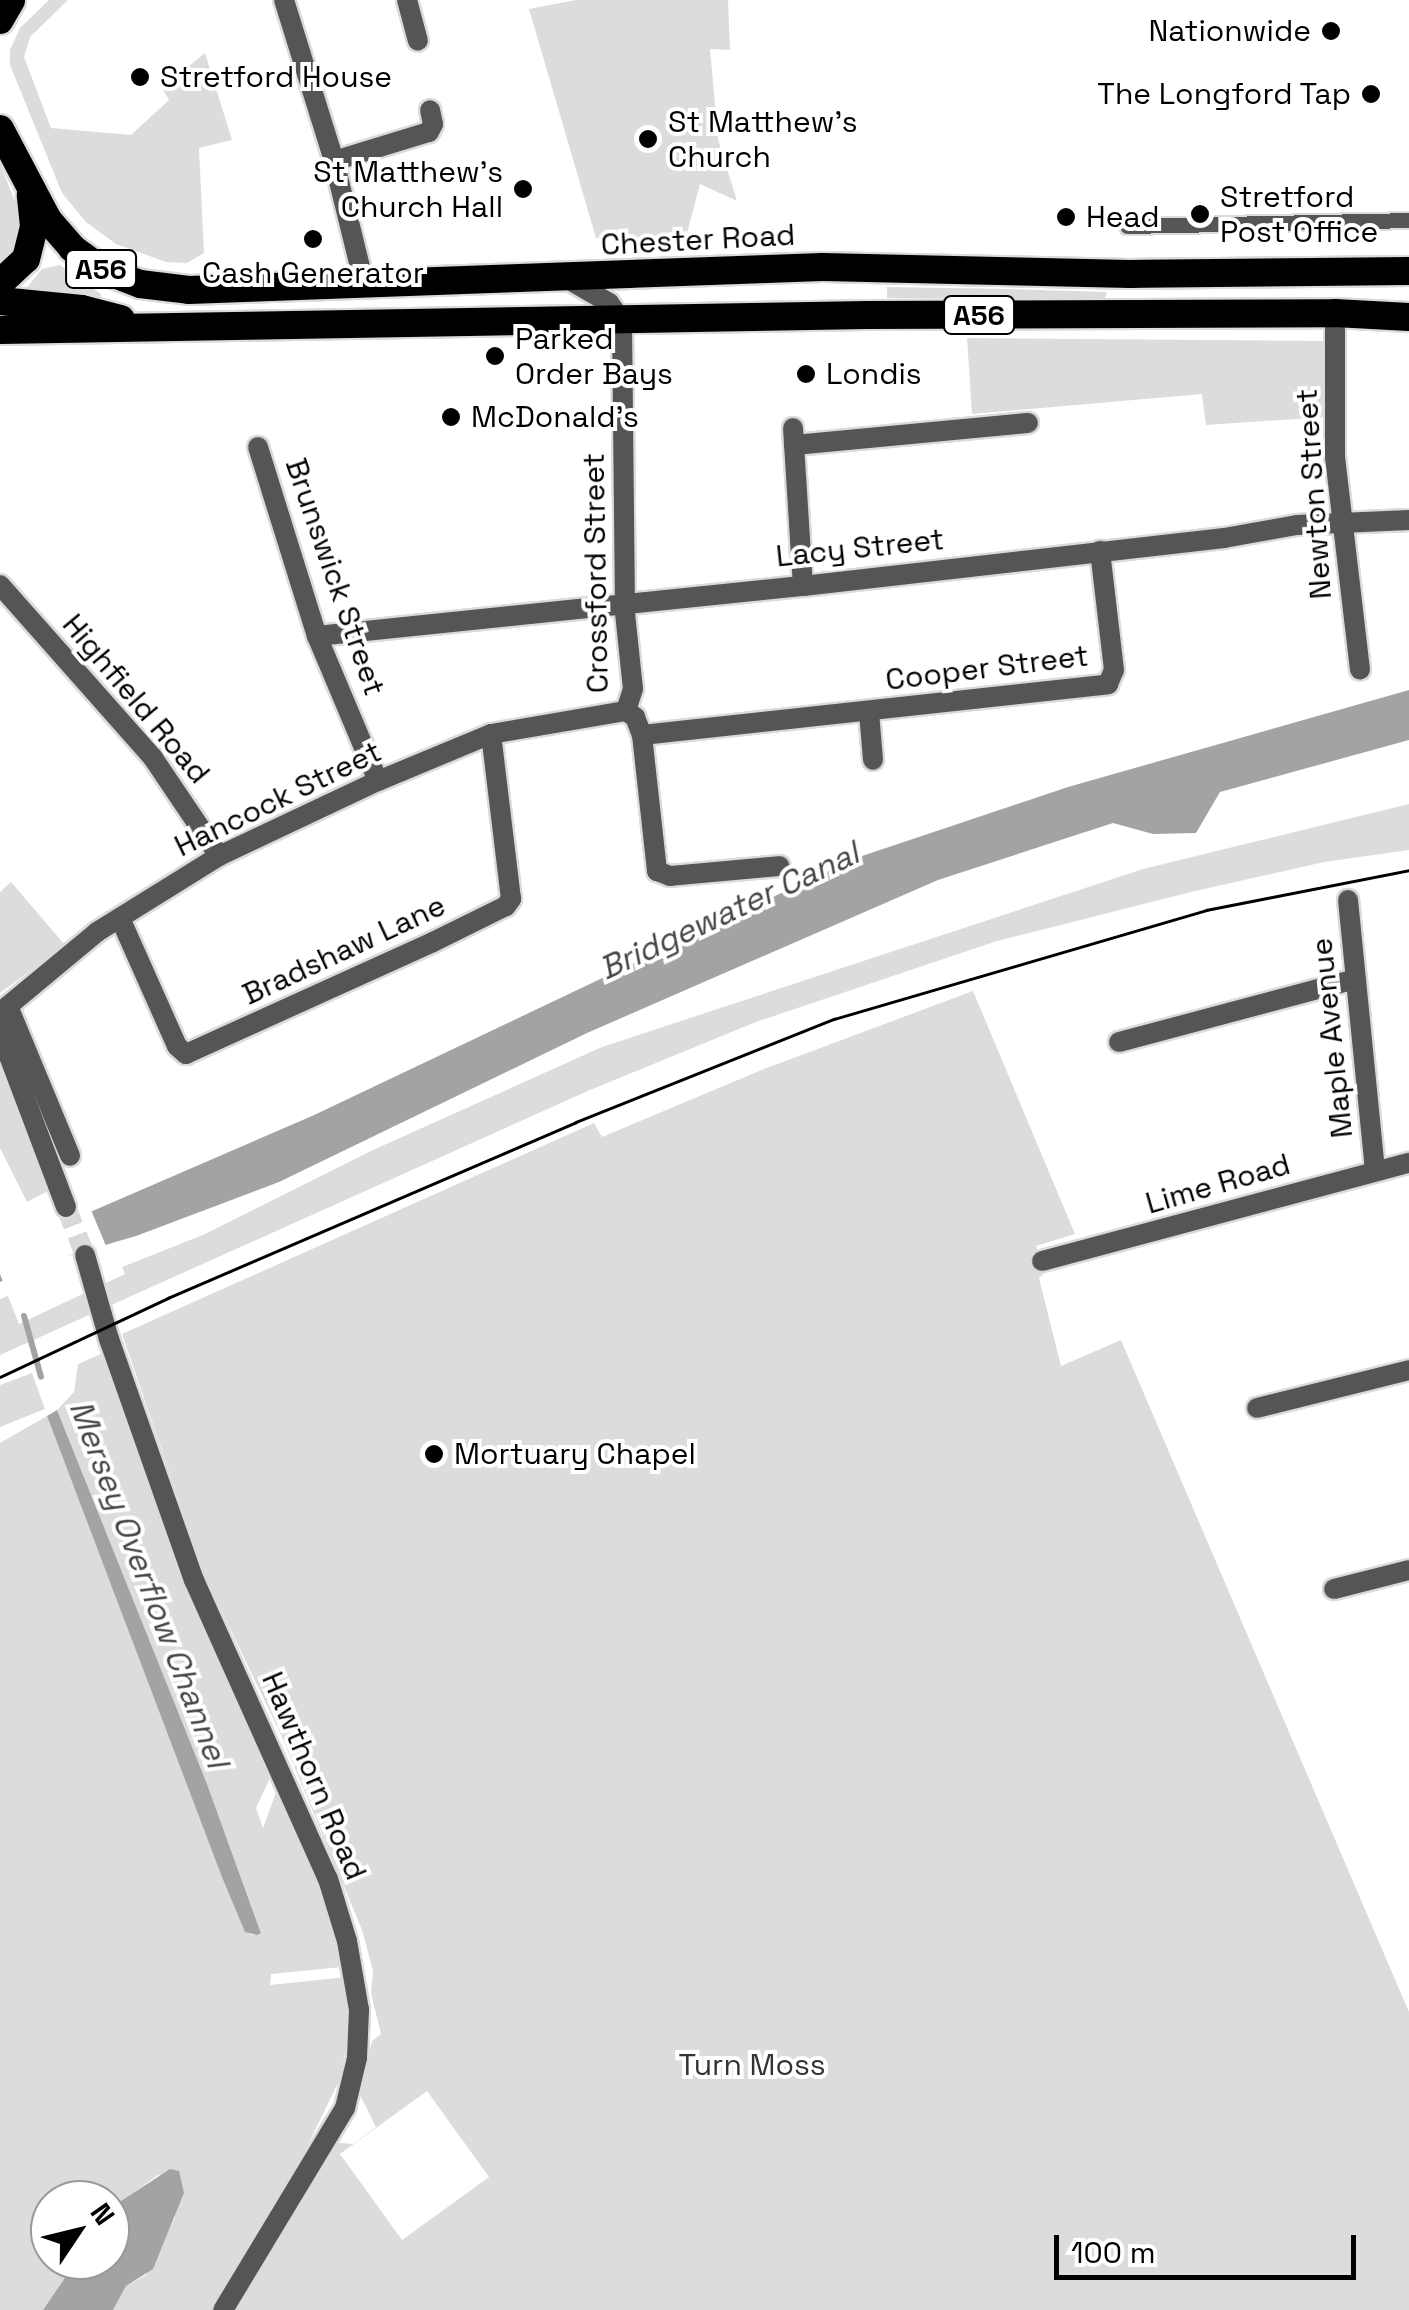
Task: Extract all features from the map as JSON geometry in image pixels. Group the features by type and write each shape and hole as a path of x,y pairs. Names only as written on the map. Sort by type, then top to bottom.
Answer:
{"highway":[{"name":"Chester Road","path":"0,128 48,220 72,248 101,269 140,284 189,290 823,267 1338,275 1409,272"},
{"name":"Chester Road","path":"0,283 26,259 34,226 31,189"},
{"name":"A56","path":"1338,275 1409,284"},
{"name":"A56","path":"0,301 82,308 161,330"},
{"name":"A56","path":"0,330 1335,313 1409,317"}],"main road":[{"path":"0,21 12,0"}],"street":[{"path":"284,0 334,162 364,284"},
{"path":"407,0 418,41"},
{"path":"334,162 429,132 433,124 430,110"},
{"path":"1127,226 1409,220"},
{"path":"568,279 609,303 622,321"},
{"name":"Newton Street","path":"1335,313 1335,458 1360,670"},
{"name":"Crossford Street","path":"622,321 625,603 633,689 626,710 634,717 642,736 657,872 670,876 780,866"},
{"path":"803,586 794,436 1028,423"},
{"name":"Brunswick Street","path":"258,447 317,636 378,781"},
{"name":"Lacy Street","path":"317,636 803,586 1297,525 1343,526 1409,520"},
{"name":"Cooper Street","path":"642,736 1104,686 1112,681 1100,551"},
{"name":"Highfield Road","path":"0,586 153,758 219,856"},
{"name":"Hancock Street","path":"4,1015 120,918 219,856 378,781 491,734 626,710"},
{"name":"Cooper Street","path":"868,712 873,760"},
{"name":"Bradshaw Lane","path":"120,918 177,1046 186,1054 448,935 506,906 511,899 491,734"},
{"name":"Maple Avenue","path":"1348,900 1376,1171"},
{"path":"1120,1042 1356,979"},
{"path":"4,1015 70,1156"},
{"path":"4,1015 66,1207"},
{"name":"Lime Road","path":"1042,1261 1409,1163"},
{"name":"Hawthorn Road","path":"86,1254 126,1390 194,1580 328,1879 348,1941 360,2010 357,2058 345,2108 223,2310"},
{"path":"1257,1408 1409,1370"},
{"path":"1334,1588 1409,1570"}],"green space":[{"path":"49,0 68,0 30,37 24,57 51,128 131,135 169,100 162,88 205,53 232,140 199,148 204,253 187,263 166,262 116,244 86,222 62,193 10,65 10,50 20,28"},
{"path":"576,0 728,0 730,50 710,49 718,139 737,201 700,184 686,237 596,238 529,9"},
{"path":"0,164 23,221 18,248 0,273"},
{"path":"60,265 101,294 101,299 21,295 42,269"},
{"path":"887,287 1107,292 1105,298 887,298"},
{"path":"967,338 1327,341 1331,408 1325,417 1206,425 1202,394 972,414"},
{"path":"1409,804 1409,850 1324,862 997,941 756,1022 590,1090 0,1355 0,1299 8,1296 19,1324 125,1274 122,1267 203,1235 373,1150 602,1047 1143,869"},
{"path":"11,882 65,945 0,993 0,892"},
{"name":"Turn Moss","path":"973,991 1075,1234 1036,1246 1046,1271 1039,1278 1061,1366 1121,1340 1409,2012 1409,2310 231,2310 331,2142 353,2144 376,2127 360,2095 372,2041 381,2034 371,1993 373,1971 362,1930 282,1737 205,1576 122,1334 594,1123 602,1137 764,1069","holes":["427,2091 489,2177 402,2240 340,2154"]},
{"path":"0,1062 48,1191 27,1202 0,1148"},
{"path":"101,1354 195,1609 272,1774 256,1808 263,1828 278,1787 316,1876 342,1967 271,1974 270,1985 347,1977 349,2032 340,2079 295,2171 211,2310 113,2310 126,2286 146,2275 175,2218 159,2174 130,2196 130,2180 30,2180 30,2280 63,2280 43,2310 0,2310 0,1443 47,1416 245,1931 252,1935 261,1932 207,1784 57,1410 74,1392 78,1364"},
{"path":"32,1373 45,1409 0,1427 0,1385"}],"shaded area":[{"path":"1409,690 1409,740 1220,792 1196,833 1153,834 1113,823 938,880 587,1033 279,1182 136,1236 30,1267 0,1282 0,1251 312,1116 853,859 1068,787"},
{"path":"57,1410 207,1784 261,1933 257,1935 245,1932 222,1877 47,1416"},
{"path":"170,2169 179,2171 184,2193 153,2269 126,2286 113,2310 43,2310 63,2280 130,2280 130,2195"}],"pier":[{"path":"91,1210 106,1246 70,1255 5,1287 0,1274 0,1246"}],"waterway":[{"name":"Mersey Overflow Channel","path":"24,1316 41,1377"}],"tunnel":[{"path":"66,1207 85,1255"}],"tram line":[{"path":"0,1377 168,1298 576,1122 834,1019 1206,910 1409,870"}],"place":[{"name":"Nationwide","path":"1331,31"},
{"name":"Stretford House","path":"140,77"},
{"name":"The Longford Tap","path":"1371,94"},
{"name":"St Matthew's Church","path":"648,139"},
{"name":"St Matthew's Church Hall","path":"523,189"},
{"name":"Stretford Post Office","path":"1200,214"},
{"name":"Head","path":"1066,217"},
{"name":"Cash Generator","path":"313,239"},
{"name":"Parked Order Bays","path":"495,356"},
{"name":"Londis","path":"806,374"},
{"name":"McDonald's","path":"451,417"},
{"name":"Mortuary Chapel","path":"434,1454"}],"water label":[{"name":"Bridgewater Canal","path":"729,911"}]}
